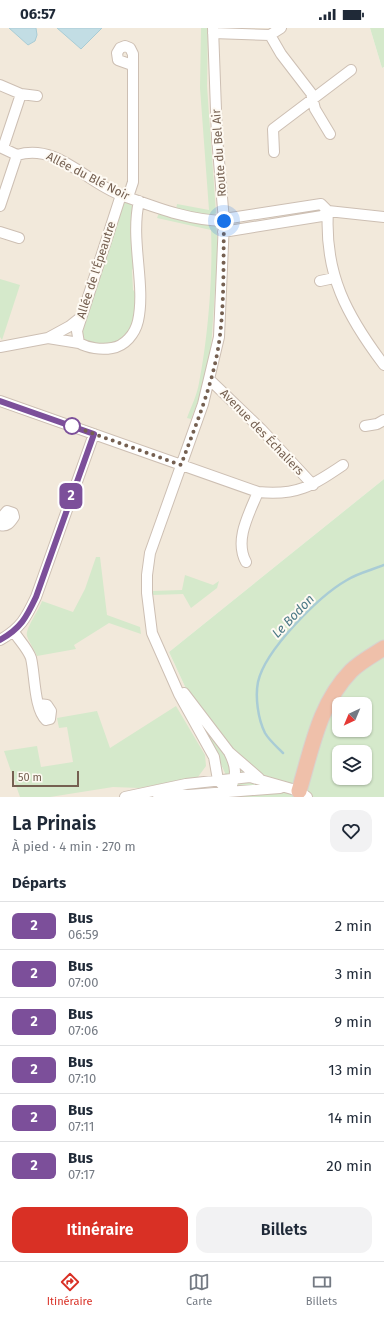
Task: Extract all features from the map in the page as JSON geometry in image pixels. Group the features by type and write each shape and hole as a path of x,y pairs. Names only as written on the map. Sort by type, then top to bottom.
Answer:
{"highway":[{"path":"303,794 315,732 324,708 338,686 352,670 384,648"}],"street":[{"path":"213,30 270,35 281,28"},
{"name":"Route du Bel Air","path":"174,683 152,633 148,613 147,575 150,553 210,380 219,337 224,220 217,137 213,30"},
{"path":"270,35 281,54 311,93 315,109 330,134"},
{"name":"Allée de l'Épeautre","path":"132,65 133,182 125,196 80,318 76,331 79,343 103,349 118,347 132,336 138,322 139,297 136,218 139,201"},
{"path":"274,152 273,129 352,70"},
{"path":"0,85 21,94 38,96"},
{"path":"0,206 17,155 1,147 21,94"},
{"name":"Allée du Blé Noir","path":"17,155 28,151 41,152 53,156 125,196 183,216 224,220 321,204 328,211"},
{"path":"224,232 322,216 328,211 384,217"},
{"path":"328,211 327,233 334,278 351,318 384,365"},
{"path":"0,232 19,238"},
{"path":"320,281 334,278"},
{"path":"0,347 48,338 70,326 80,318"},
{"path":"48,338 79,343"},
{"name":"Avenue des Échaliers","path":"210,380 261,429 313,485"},
{"name":"Avenue des Échaliers","path":"0,401 258,492 290,493 313,485 344,465"},
{"path":"365,426 377,424 384,420"},
{"path":"0,640 14,632 24,621 36,597 94,434"},
{"path":"246,562 242,554 241,540 258,492"},
{"path":"0,518 7,511 13,513 14,517 10,524 4,526 0,525"},
{"path":"14,632 30,656 39,704"},
{"path":"174,683 191,701 229,752 235,764 235,778 229,792"},
{"path":"174,683 214,757 218,780 229,792"},
{"path":"229,752 260,779"},
{"path":"125,797 186,784 235,778 260,779 303,794"},
{"path":"140,795 229,792 281,787"}],"shaded area":[{"path":"0,28 370,28 382,68 384,67 384,479 169,652 236,797 0,797"}],"green space":[{"path":"201,28 208,28 207,86 216,213 212,216 176,210 177,204 209,210 200,88"},
{"path":"370,28 384,28 384,67 382,68"},
{"path":"123,202 129,202 132,206 135,267 132,270 133,290 136,293 137,316 125,338 106,346 85,343 79,337"},
{"path":"159,213 216,223 218,246 211,349 206,381 191,419 187,418 198,387 207,327 211,267 211,230 157,218"},
{"path":"0,279 20,285 2,340 0,337"},
{"path":"384,479 384,797 236,797 169,652"},
{"path":"96,557 100,557 107,615 140,627 141,634 109,623 74,645 76,649 37,656 27,633 42,601 73,612 85,589"},
{"path":"185,575 213,585 219,581 217,588 191,608 183,594 152,595 152,591 182,590"},
{"path":"176,706 205,755 206,766 198,777 139,788 113,787 50,797 20,797 4,751 37,746 41,767 73,762 67,727 59,728 57,718 97,711 110,748"}],"water":[{"path":"9,28 36,28 37,35 35,41 28,45"},
{"path":"57,28 102,28 81,49"}],"waterway":[{"name":"Le Bodon","path":"283,753 265,733 259,715 257,688 263,669 282,640 322,598 335,588 360,573 384,565"}],"bus line":[{"name":"2","path":"0,401 94,434 36,597 24,621 14,632 0,640"}],"route":[{"path":"72,426 181,465 203,404 218,350 221,318 224,221"}]}
